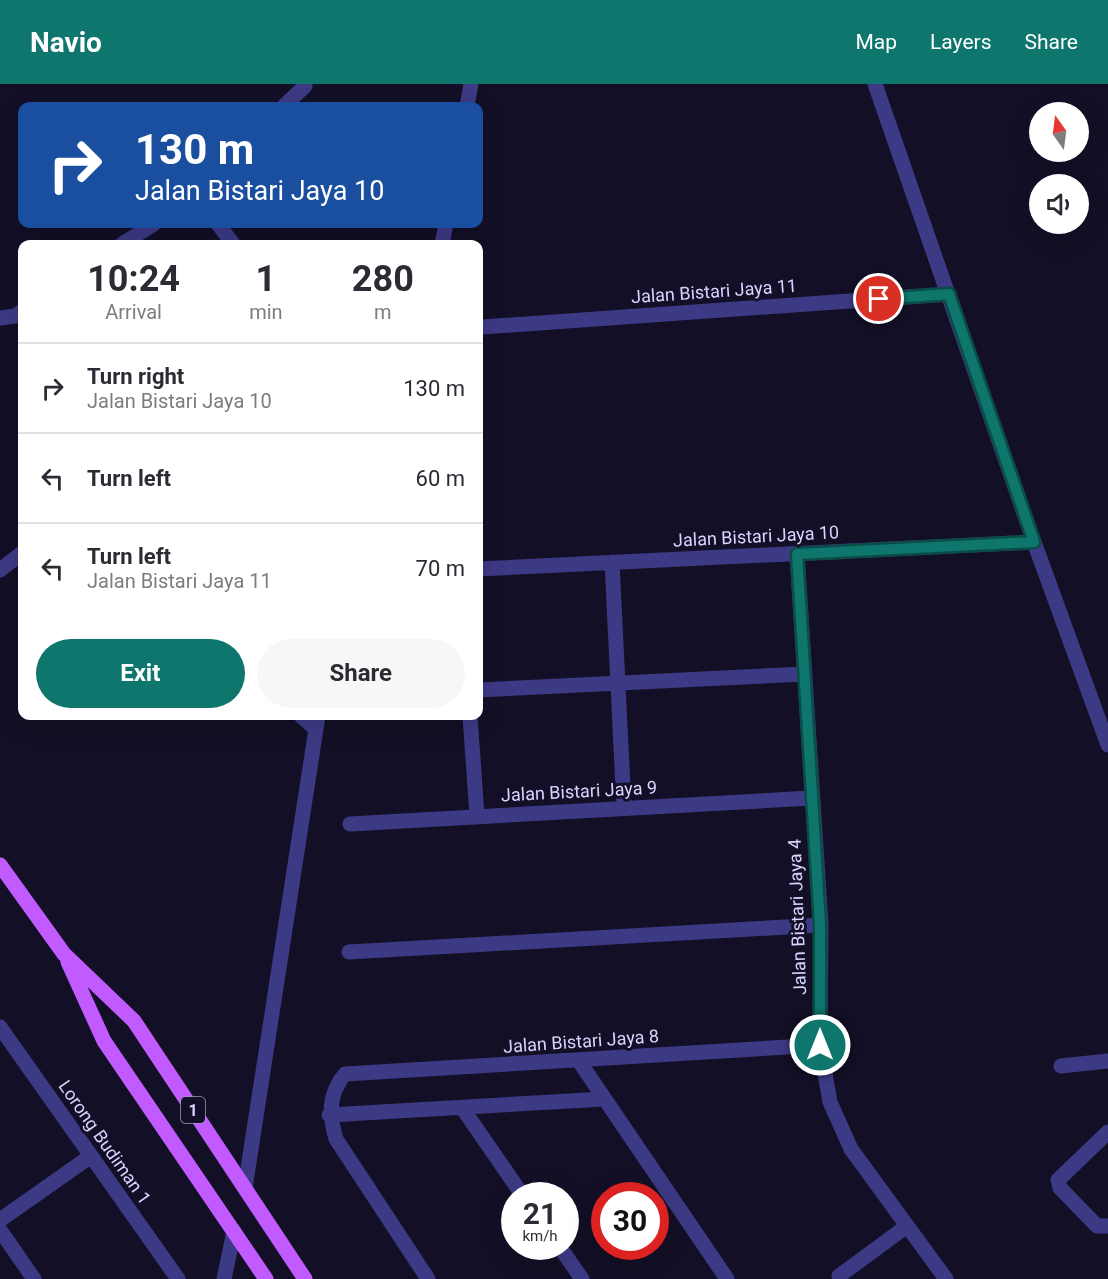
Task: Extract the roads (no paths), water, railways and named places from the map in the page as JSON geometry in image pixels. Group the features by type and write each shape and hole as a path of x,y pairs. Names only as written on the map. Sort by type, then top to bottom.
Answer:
{"main road":[{"name":"1","path":"0,865 64,954 134,1021 306,1279"},
{"name":"1","path":"64,954 104,1041 266,1279"}],"street":[{"path":"468,102 471,84"},
{"path":"875,84 1034,542 1108,744"},
{"path":"288,102 305,86"},
{"path":"128,240 148,228"},
{"name":"Jalan Bistari Jaya 11","path":"483,327 949,294"},
{"path":"0,318 18,319"},
{"name":"Jalan Bistari Jaya 10","path":"483,569 1034,542"},
{"name":"Jalan Bistari Jaya 4","path":"797,554 820,925 820,1045 830,1102 851,1149 946,1279"},
{"path":"0,570 18,556"},
{"path":"612,562 616,681 624,808"},
{"path":"483,690 616,681 805,674"},
{"path":"470,720 477,816"},
{"path":"245,1188 317,722"},
{"name":"Jalan Bistari Jaya 9","path":"350,824 811,798"},
{"path":"349,952 820,925"},
{"name":"Lorong Budiman 1","path":"0,1028 178,1279"},
{"name":"Jalan Bistari Jaya 8","path":"329,1115 335,1085 345,1074 820,1045"},
{"path":"579,1061 727,1279"},
{"path":"1061,1066 1108,1061"},
{"path":"428,1279 346,1156 336,1139 329,1115 604,1099"},
{"path":"463,1109 513,1182"},
{"path":"1108,1132 1058,1180 1060,1188 1097,1226 1108,1226"},
{"path":"0,1220 91,1156"},
{"path":"839,1276 907,1226"},
{"path":"0,1230 34,1279"},
{"path":"224,1279 234,1231"},
{"path":"569,1260 582,1279"}]}
